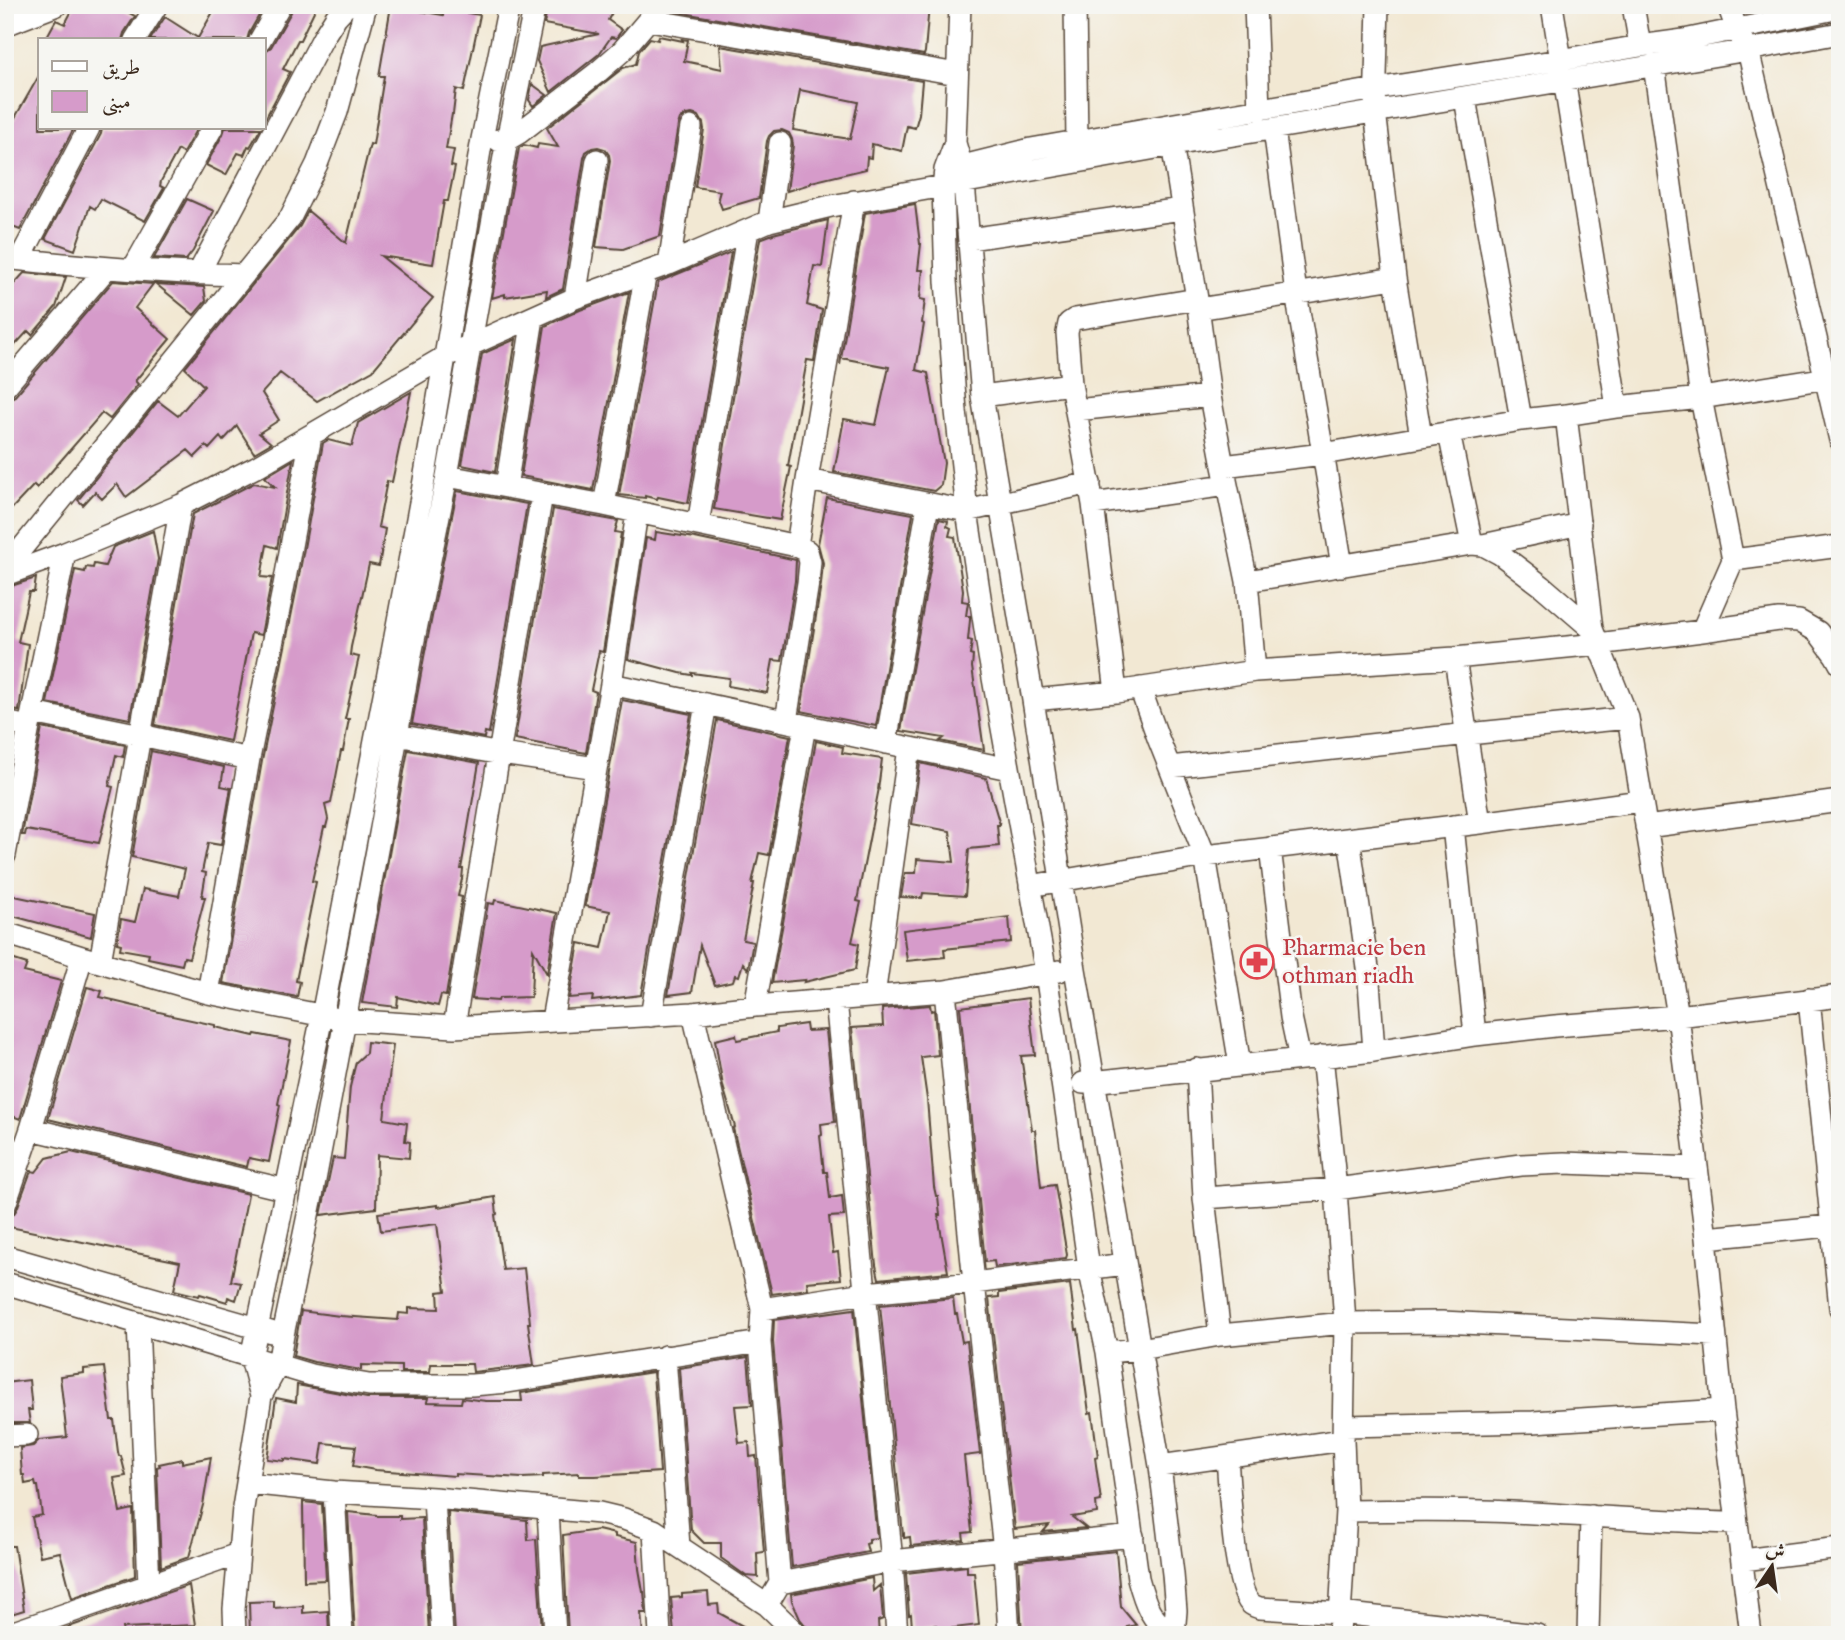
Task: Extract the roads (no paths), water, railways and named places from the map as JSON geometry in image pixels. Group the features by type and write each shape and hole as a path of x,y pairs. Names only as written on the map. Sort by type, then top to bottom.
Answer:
{"street":[{"path":"5,25 57,5"},
{"path":"136,38 157,5"},
{"path":"261,38 280,5"},
{"path":"198,274 324,36 347,5"},
{"path":"5,569 290,218 317,164 337,111 366,5"},
{"path":"261,1396 251,1358 322,1016 422,492 482,139 509,5"},
{"path":"235,1635 238,1555 261,1396 278,1365 312,1196 472,343 507,140 535,5"},
{"path":"960,5 954,177 946,281 967,512 989,656 1046,973 1089,1268 1107,1352 1138,1578 1145,1604 1158,1623 1173,1635"},
{"path":"1074,5 1077,141"},
{"path":"1255,5 1259,110"},
{"path":"1378,5 1375,111 1395,278 1421,437"},
{"path":"1552,5 1616,407"},
{"path":"1633,5 1640,46"},
{"path":"1728,5 1748,50 1832,377 1840,440"},
{"path":"5,575 181,505 256,467 472,343 575,298 668,264 769,221 854,201 912,191 1031,149 1077,141 1274,129 1465,98 1640,46 1737,30 1839,8"},
{"path":"482,139 507,140 530,126 622,51 655,13 957,74"},
{"path":"954,177 1171,136 1259,110 1376,89 1562,70 1654,65 1840,33"},
{"path":"1654,65 1701,398 1733,560 1702,631"},
{"path":"1465,98 1521,420"},
{"path":"668,264 691,127"},
{"path":"1274,129 1296,293 1342,566"},
{"path":"88,130 13,258 107,268 244,275"},
{"path":"133,269 211,130"},
{"path":"1171,136 1210,397 1247,580 1255,671"},
{"path":"769,221 780,143"},
{"path":"575,298 597,160"},
{"path":"954,177 968,239 982,396 999,504 1033,700 1074,969 1160,1466 1174,1584 1176,1611 1173,1635"},
{"path":"797,547 854,201"},
{"path":"968,239 1182,209"},
{"path":"698,524 748,230"},
{"path":"5,387 107,268"},
{"path":"604,505 646,272"},
{"path":"1116,692 1091,494 1071,384 1067,333 1071,320 1296,293 1395,278"},
{"path":"506,487 533,318"},
{"path":"807,480 967,512 999,504 1225,476 1323,454 1521,420 1701,398 1832,377"},
{"path":"982,396 1071,384"},
{"path":"1076,410 1210,397"},
{"path":"1566,415 1595,636 1628,718 1678,1016 1751,1635"},
{"path":"1449,433 1478,545"},
{"path":"208,993 310,436"},
{"path":"447,476 698,524 807,551 810,562 796,723 755,1006"},
{"path":"454,1027 542,494"},
{"path":"5,1205 91,960 141,735 181,505"},
{"path":"886,743 928,505"},
{"path":"552,1020 611,684 637,513"},
{"path":"1247,580 1478,545 1580,524"},
{"path":"1478,545 1500,554 1517,566 1595,636"},
{"path":"1733,560 1840,547"},
{"path":"5,855 65,553"},
{"path":"1033,700 1116,692 1255,671 1455,658 1595,636 1702,631 1779,620 1798,621 1818,632 1840,664"},
{"path":"1455,658 1480,823"},
{"path":"611,684 1009,768"},
{"path":"1140,688 1205,856 1240,1065"},
{"path":"651,1016 706,704"},
{"path":"1170,767 1628,718"},
{"path":"5,722 31,720 141,735 249,759"},
{"path":"397,734 501,754 596,768"},
{"path":"874,996 909,748"},
{"path":"1030,886 1205,856 1641,801"},
{"path":"1646,827 1840,801"},
{"path":"1453,826 1475,1035"},
{"path":"1349,839 1367,968 1374,1051"},
{"path":"1270,848 1289,1005 1300,1059"},
{"path":"5,933 208,993 345,1020 454,1027 693,1013 945,991 1074,969"},
{"path":"945,991 1004,1550 1009,1635"},
{"path":"1063,1086 1374,1051 1475,1035 1678,1016 1840,996"},
{"path":"1810,999 1835,1225 1840,1308"},
{"path":"835,1000 892,1561 897,1635"},
{"path":"693,1013 762,1310 760,1342 780,1583 767,1605"},
{"path":"1322,1056 1336,1189 1345,1324 1346,1511 1339,1624"},
{"path":"1197,1069 1204,1198 1220,1335"},
{"path":"31,1129 287,1190"},
{"path":"1204,1198 1336,1189 1521,1165 1564,1163 1696,1168"},
{"path":"1706,1238 1835,1225"},
{"path":"5,1256 283,1335"},
{"path":"762,1310 865,1293 1125,1265"},
{"path":"5,1283 311,1375 369,1385 472,1385 520,1380 760,1342"},
{"path":"1107,1352 1220,1335 1345,1324 1442,1322 1714,1335"},
{"path":"138,1323 149,1586"},
{"path":"665,1356 679,1546"},
{"path":"1160,1466 1227,1457 1344,1433 1723,1410"},
{"path":"5,1436 27,1435"},
{"path":"1227,1457 1239,1572 1252,1605 1339,1624 1537,1635"},
{"path":"247,1483 599,1513 624,1519 653,1530 679,1546 767,1605 798,1635"},
{"path":"334,1492 342,1635"},
{"path":"435,1498 442,1635"},
{"path":"1346,1511 1448,1509 1678,1522 1737,1522"},
{"path":"548,1510 555,1635"},
{"path":"1588,1635 1591,1517"},
{"path":"653,1530 660,1635"},
{"path":"780,1583 892,1561 1133,1536"},
{"path":"1743,1560 1840,1548"},
{"path":"13,1634 238,1555"}],"place":[{"name":"Pharmacie ben othman riadh","path":"1257,962"}]}
